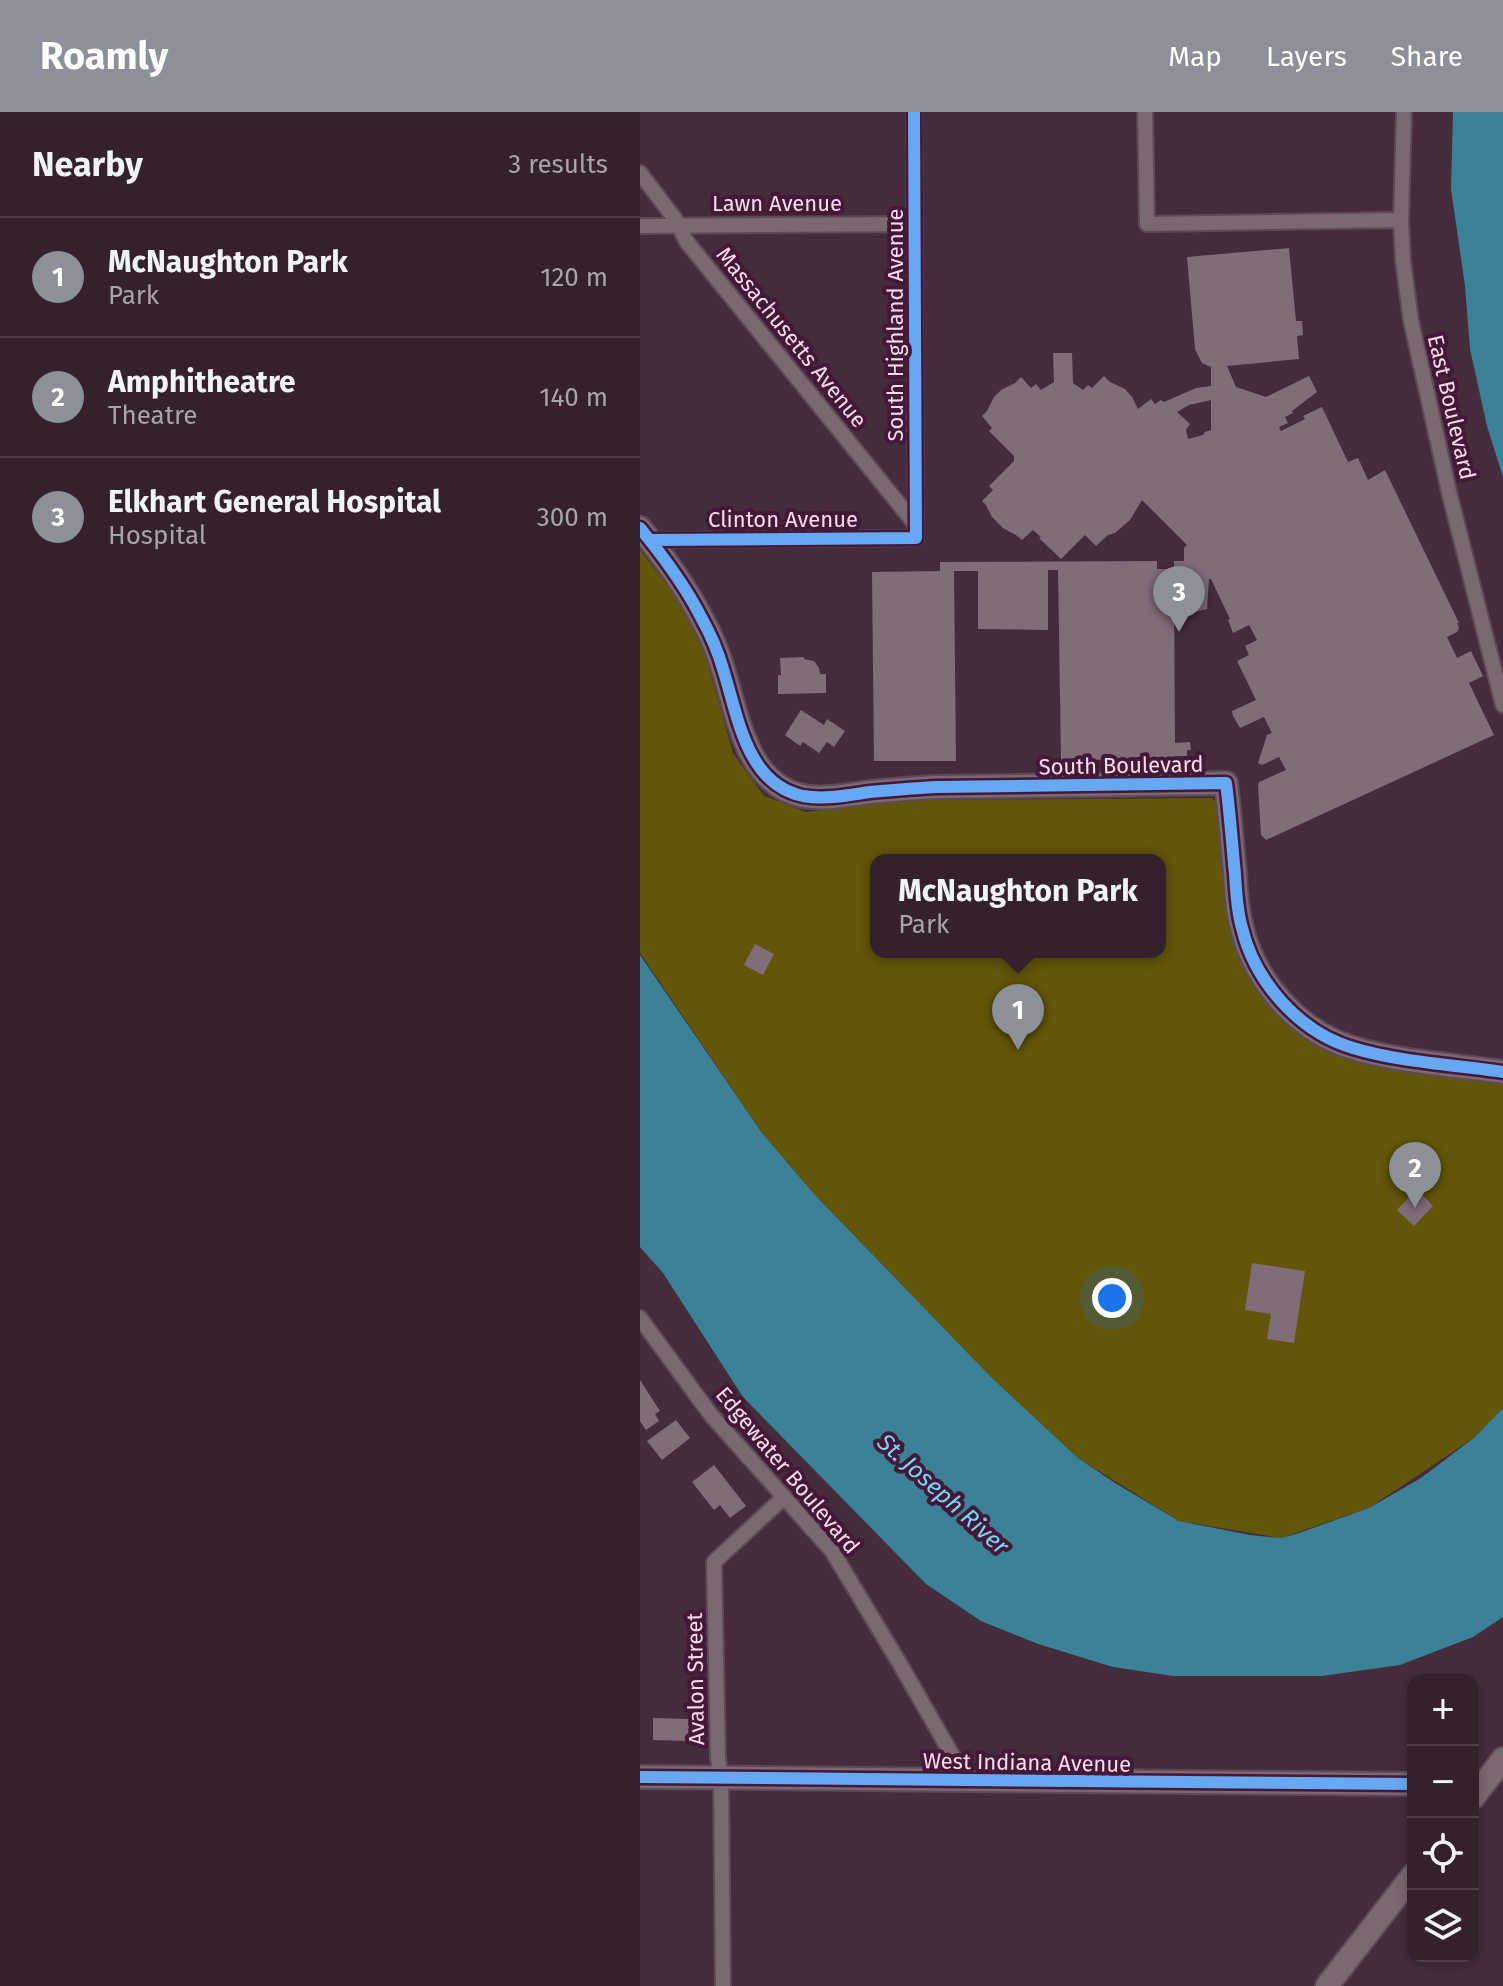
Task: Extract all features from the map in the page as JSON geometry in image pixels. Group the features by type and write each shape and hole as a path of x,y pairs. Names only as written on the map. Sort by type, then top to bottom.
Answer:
{"street":[{"name":"South Highland Avenue","path":"914,112 916,532"},
{"path":"1145,112 1147,224 1401,220"},
{"name":"East Boulevard","path":"1404,112 1401,220 1407,293 1419,362 1449,492 1503,705"},
{"name":"Massachusetts Avenue","path":"640,173 697,254 916,532"},
{"name":"Lawn Avenue","path":"640,226 914,224"},
{"name":"Clinton Avenue","path":"645,534 916,532"},
{"name":"South Boulevard","path":"645,534 689,595 702,619 723,668 750,753 773,783 804,796 825,798 903,788 1226,783 1242,929 1261,975 1279,999 1315,1030 1353,1048 1380,1055 1503,1072"},
{"name":"Edgewater Boulevard","path":"640,1318 711,1415 832,1551 908,1677 955,1760 963,1781"},
{"name":"Avalon Street","path":"723,1986 721,1778 714,1562 783,1498"},
{"path":"1483,1788 1503,1759"},
{"name":"West Indiana Avenue","path":"640,1777 1407,1784"},
{"path":"1327,1986 1407,1883"}],"shaded area":[{"path":"640,550 679,600 706,657 733,753 764,796 807,812 929,800 1212,798 1220,807 1237,947 1257,989 1287,1024 1303,1037 1358,1063 1503,1083 1503,1408 1475,1437 1369,1508 1281,1538 1179,1521 1078,1458 991,1377 815,1195 762,1133 640,953"}],"water":[{"path":"1453,112 1503,112 1503,477 1487,426 1470,349 1465,286 1451,189"},
{"name":"St. Joseph River","path":"640,955 762,1133 815,1195 991,1377 1078,1458 1179,1521 1250,1535 1281,1538 1299,1533 1369,1508 1421,1478 1475,1437 1503,1408 1503,1617 1473,1637 1400,1665 1322,1676 1173,1676 1113,1667 1038,1644 981,1621 926,1584 743,1397 663,1273 640,1247"}],"building":[{"path":"1289,248 1296,321 1302,321 1303,335 1297,336 1299,359 1227,366 1236,387 1266,397 1309,376 1317,392 1285,417 1288,423 1279,427 1281,431 1322,407 1348,462 1358,458 1368,480 1385,470 1459,623 1457,632 1447,637 1457,658 1471,651 1483,676 1469,683 1494,735 1266,840 1261,835 1258,785 1286,770 1279,757 1262,765 1258,763 1267,735 1272,733 1264,717 1240,728 1233,716 1232,711 1256,700 1237,661 1249,655 1245,646 1257,640 1249,625 1233,633 1230,619 1211,579 1207,609 1191,613 1178,586 1174,586 1175,743 1190,742 1191,750 1187,750 1187,756 1175,756 1175,759 1061,760 1058,570 1048,570 1048,630 978,629 978,571 954,571 956,761 874,761 872,572 940,571 940,562 1157,561 1157,569 1174,569 1174,561 1184,561 1187,545 1142,500 1130,520 1115,533 1096,546 1085,535 1061,559 1033,530 1022,540 1003,528 982,501 993,490 989,486 1014,461 1014,456 989,431 992,428 982,416 1001,390 1021,377 1031,388 1036,384 1041,390 1054,382 1053,353 1072,353 1073,383 1083,390 1088,385 1092,388 1104,376 1125,389 1138,409 1151,399 1155,404 1196,388 1211,386 1211,367 1202,363 1195,349 1187,257","holes":["1211,400 1211,430 1188,439 1186,430 1190,424 1177,412 1189,405"]},
{"path":"804,657 814,661 820,674 826,674 826,693 778,694 780,658"},
{"path":"801,710 824,725 827,719 845,731 834,747 827,742 819,753 803,742 800,746 785,735"},
{"path":"755,944 774,954 763,975 744,965"},
{"path":"1417,1189 1433,1206 1414,1226 1397,1210"},
{"path":"1252,1263 1305,1271 1294,1343 1267,1339 1271,1314 1245,1310"},
{"path":"640,1380 660,1411 655,1414 659,1421 646,1430 640,1421"},
{"path":"676,1420 690,1438 662,1460 647,1441"},
{"path":"714,1465 746,1506 730,1518 720,1505 714,1510 692,1482"},
{"path":"653,1718 689,1719 688,1741 653,1740"}],"cycle path":[{"path":"650,540 916,538 914,112"},
{"path":"640,528 666,561 708,631 747,746 769,778 784,789 803,796 837,797 937,787 1226,783 1240,922 1257,967 1282,1002 1315,1030 1353,1048 1408,1060 1503,1072"},
{"path":"640,1777 1407,1784"}],"place":[{"name":"Elkhart General Hospital","path":"1179,632"},
{"name":"McNaughton Park","path":"1018,1050"},
{"name":"Amphitheatre","path":"1415,1208"}]}
